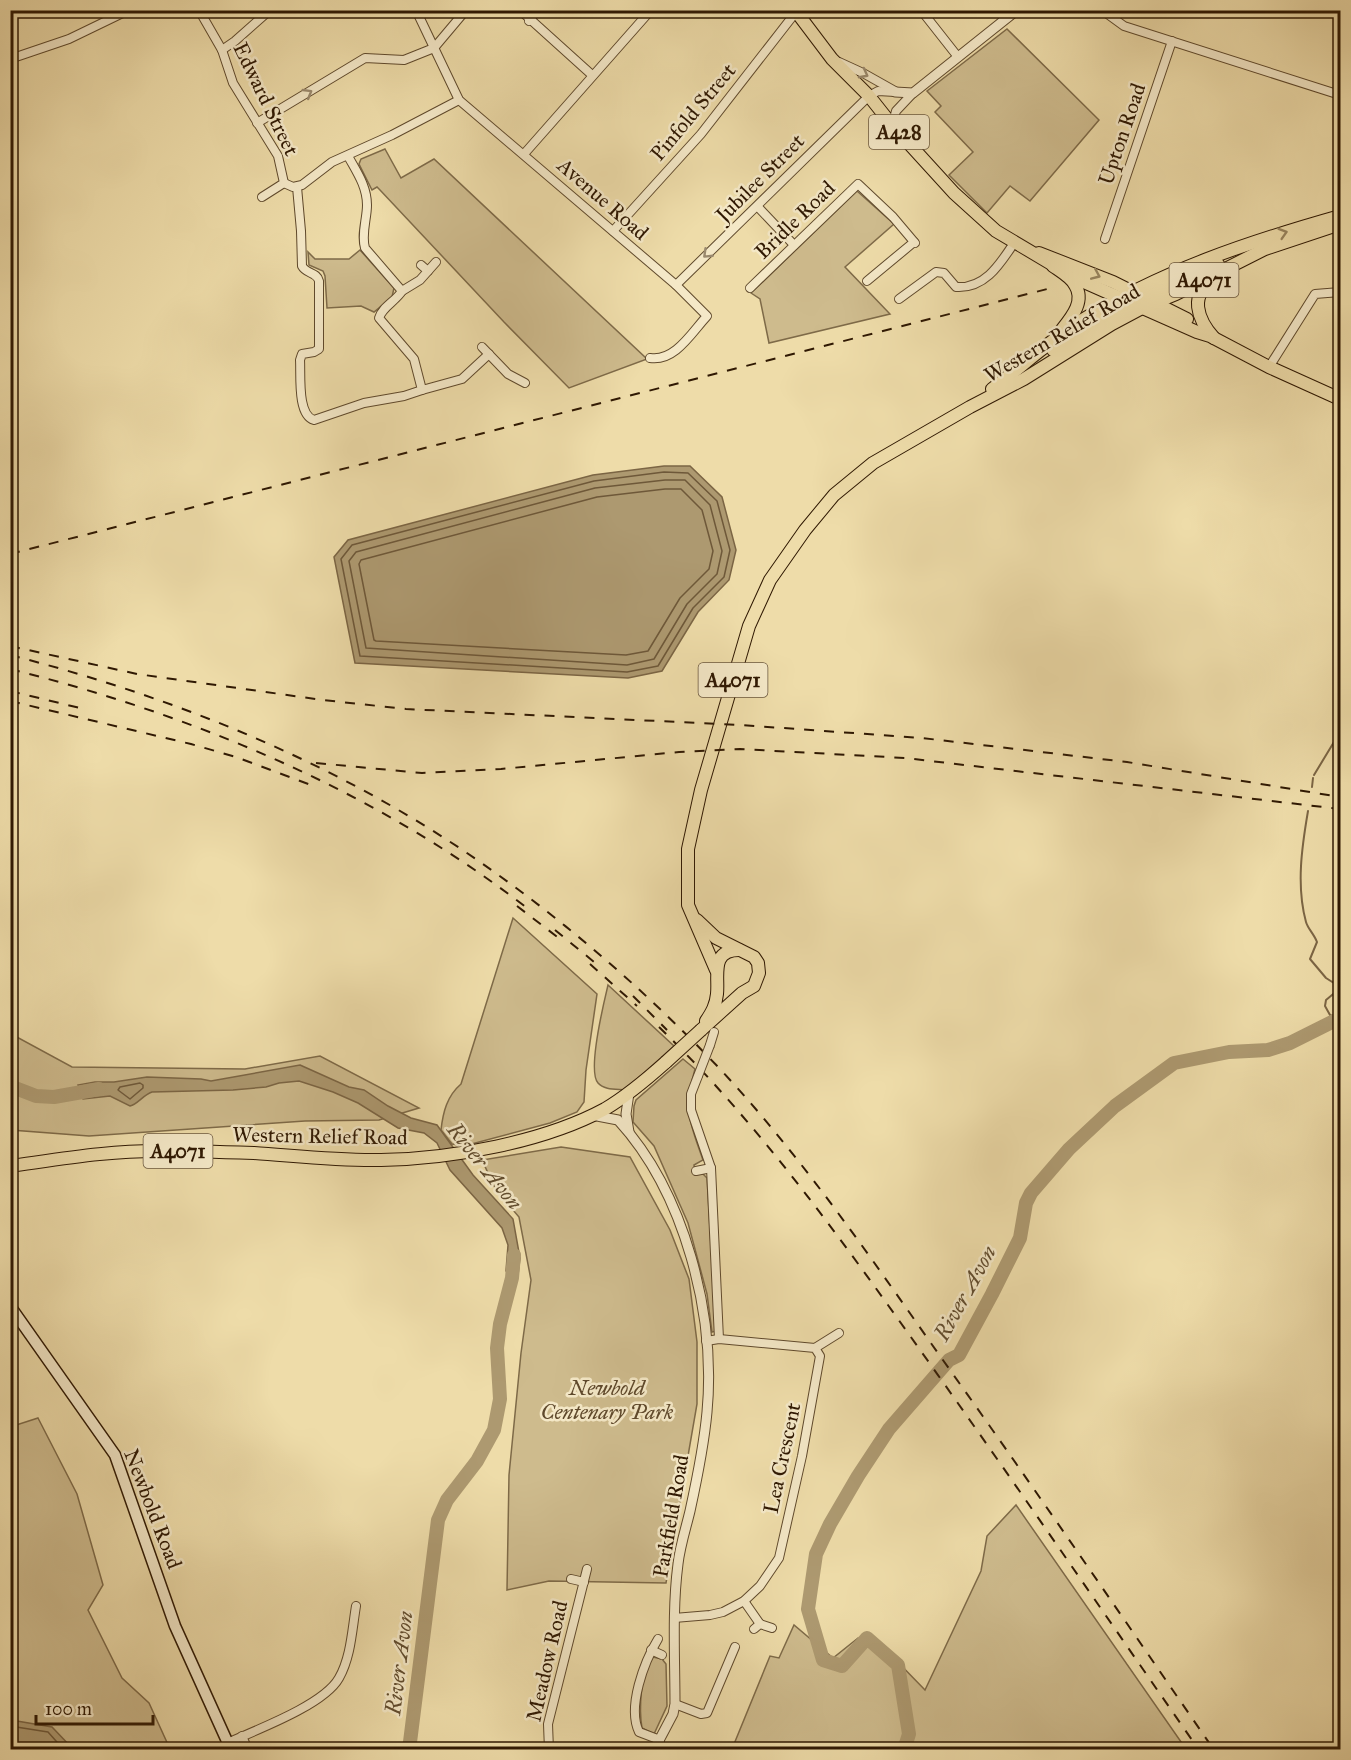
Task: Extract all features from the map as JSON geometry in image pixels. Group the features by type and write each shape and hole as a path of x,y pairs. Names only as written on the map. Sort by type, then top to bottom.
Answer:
{"main road":[{"name":"A428","path":"795,11 832,59 869,96 968,207 996,231 1053,266 1198,326 1212,337 1269,367 1341,399"},
{"name":"Western Relief Road","path":"706,1028 717,993 716,973 690,912 687,891 688,849 701,789 749,626 770,580 805,530 847,482 873,463 1024,379 1112,324 1161,278 1227,250 1341,216"},
{"name":"Western Relief Road","path":"970,407 1054,340 1139,301 1176,294 1265,249 1341,224"},
{"name":"A428","path":"1018,245 1057,258 1139,301"},
{"path":"1212,337 1202,324 1198,313 1200,293 1209,283 1244,266 1265,249"},
{"path":"1053,266 1075,284 1079,298 1077,308 1054,340"},
{"path":"1003,381 1120,309 1139,301"},
{"name":"A4071","path":"690,912 716,938 756,959 759,973 754,986 742,993"},
{"path":"742,950 727,952 721,957 716,973 720,984 728,991 742,993"},
{"name":"Western Relief Road","path":"10,1166 84,1156 161,1151 252,1153 345,1160 409,1159 528,1139 592,1115 629,1093 706,1028 742,993"},
{"name":"Newbold Road","path":"10,1306 115,1455 175,1626 229,1746"}],"street":[{"path":"10,59 69,39 129,10"},
{"name":"Edward Street","path":"199,10 222,50 234,83 278,156 284,183 262,197"},
{"path":"222,50 270,10"},
{"name":"Avenue Road","path":"416,10 459,100 676,285 707,316 674,354 657,360 650,358"},
{"path":"257,123 365,58 404,60 434,48 466,10"},
{"path":"520,10 529,21 592,75"},
{"path":"529,21 537,10"},
{"path":"524,154 651,10"},
{"path":"921,10 958,57"},
{"path":"997,10 1005,19"},
{"path":"892,124 896,111 913,93 1017,10"},
{"path":"1102,10 1124,26 1341,95"},
{"name":"Pinfold Street","path":"613,231 701,134 795,11"},
{"name":"Upton Road","path":"1106,239 1172,41"},
{"path":"832,59 863,73 895,92"},
{"path":"869,96 878,92 913,93"},
{"name":"Jubilee Street","path":"676,285 869,96"},
{"path":"284,183 290,187 297,187 332,162 459,100"},
{"path":"348,156 366,189 365,248 402,291"},
{"name":"Bridle Road","path":"750,288 858,184 893,217 914,242 867,281"},
{"path":"297,187 302,266 303,269 316,275 319,281 319,349 302,354 300,360 303,406 307,416 312,420 364,403 404,396 462,380 489,354"},
{"path":"758,207 794,245"},
{"path":"900,299 936,272 944,273 956,287 964,287 984,280 1018,245"},
{"path":"422,390 414,359 379,318 381,312 402,291 420,280 436,262"},
{"path":"421,265 428,271"},
{"path":"1269,367 1315,294 1341,292"},
{"path":"482,346 508,374 525,383"},
{"path":"706,1028 710,1045 691,1094 691,1110 711,1168 719,1339"},
{"path":"629,1093 626,1114 629,1132"},
{"name":"Parkfield Road","path":"592,1115 618,1120 644,1152 665,1189 683,1234 701,1301 706,1341 707,1411 693,1495 678,1563 674,1618 675,1704 673,1714 654,1749"},
{"path":"696,1171 711,1168"},
{"path":"706,1341 719,1339 815,1348 839,1333"},
{"name":"Lea Crescent","path":"674,1618 723,1612 744,1601 760,1586 779,1558 802,1456 820,1356 815,1348"},
{"name":"Meadow Road","path":"549,1749 548,1724 587,1569"},
{"name":"Meadow Road","path":"571,1579 584,1582"},
{"path":"744,1601 757,1626 772,1628"},
{"path":"229,1746 242,1736 320,1698 339,1679 349,1652 356,1606"},
{"path":"658,1639 639,1679 636,1726 639,1732 660,1740"},
{"path":"675,1704 706,1714 735,1647"},
{"path":"651,1650 662,1655"},
{"path":"242,1736 248,1749"}],"green space":[{"path":"1007,29 1099,120 1030,201 1010,186 987,213 949,175 973,152 935,112 941,106 927,91"},
{"path":"385,149 401,178 434,159 647,359 569,388 380,190 377,187 372,190 359,164 361,159"},
{"path":"857,191 894,224 845,267 890,314 769,343 760,299 751,293"},
{"path":"360,250 394,288 392,297 374,312 361,306 327,308 325,276 323,271 309,265 308,252 315,259 349,259"},
{"path":"513,918 597,994 586,1070 584,1102 577,1112 550,1123 464,1146 452,1144 441,1130 445,1111 449,1099 461,1084"},
{"path":"608,985 674,1046 625,1090 603,1087 595,1076 597,1036"},
{"path":"10,1019 13,1035 72,1067 245,1069 320,1056 419,1108 379,1120 305,1121 89,1136 11,1130"},
{"path":"683,1059 695,1069 689,1095 689,1115 703,1160 694,1165 695,1174 703,1174 707,1178 716,1331 712,1332 707,1294 688,1223 654,1146 633,1122 636,1100"},
{"name":"Newbold Centenary Park","path":"561,1147 630,1157 670,1230 689,1279 697,1342 697,1404 666,1583 549,1581 507,1590 509,1475 531,1280 519,1217 496,1190 482,1160"},
{"path":"38,1418 77,1494 103,1585 88,1610 122,1678 149,1703 170,1749 11,1749 10,1427"},
{"path":"1016,1505 1186,1749 732,1749 770,1656 779,1658 794,1625 833,1658 858,1638 887,1651 925,1690 981,1571 987,1536"},
{"path":"653,1657 662,1659 666,1664 667,1706 654,1734 642,1728 641,1712 645,1671"}],"water":[{"path":"664,466 690,466 722,497 736,550 729,580 698,612 662,671 628,678 355,663 334,557 348,540 593,475"},
{"path":"300,1065 349,1087 364,1090 411,1118 437,1125 473,1175 513,1219 520,1258 518,1275 506,1271 508,1245 502,1228 450,1170 437,1143 424,1133 398,1128 358,1103 333,1092 299,1081 233,1090 152,1092 130,1106 110,1096 83,1099 78,1085 147,1077 211,1081"},
{"path":"11,1720 52,1727 73,1749 11,1749"}],"waterway":[{"path":"1314,775 1340,732"},
{"path":"1312,787 1313,778"},
{"path":"1308,811 1302,852 1301,894 1306,922 1317,942 1310,959 1326,978 1337,985 1338,990 1326,1000 1325,1006 1330,1015 1340,1019"},
{"name":"River Avon","path":"904,1750 909,1734 898,1665 867,1638 842,1666 823,1660 808,1609 816,1554 830,1524 858,1476 889,1429 949,1360 959,1355 1020,1238 1026,1203 1031,1193 1069,1149 1115,1106 1174,1063 1229,1052 1268,1050 1290,1043 1340,1018"},
{"name":"River Avon","path":"10,1086 36,1096 54,1097 99,1089"},
{"name":"River Avon","path":"409,1750 438,1520 447,1500 477,1461 494,1430 500,1399 497,1348 500,1324 512,1278 514,1255"}],"railway":[{"path":"10,554 1055,287"},
{"path":"10,646 137,674 323,700 406,709 741,725 922,738 1127,762 1340,797"},
{"path":"10,655 70,671 188,711 302,759 358,787 412,818 499,875 566,926 630,981 691,1039 750,1103 862,1245 1214,1750"},
{"path":"10,669 147,709 281,762 346,793 408,828 469,866 527,908"},
{"path":"10,691 80,708"},
{"path":"10,701 191,744 236,757 311,785"},
{"path":"316,763 422,773 501,769 679,752 740,749 905,758 1340,809"},
{"path":"517,906 560,939"},
{"path":"555,930 599,966"},
{"path":"590,964 637,1006"},
{"path":"633,996 667,1030"},
{"path":"659,1027 730,1102 827,1222 1024,1497 1199,1750"}]}
